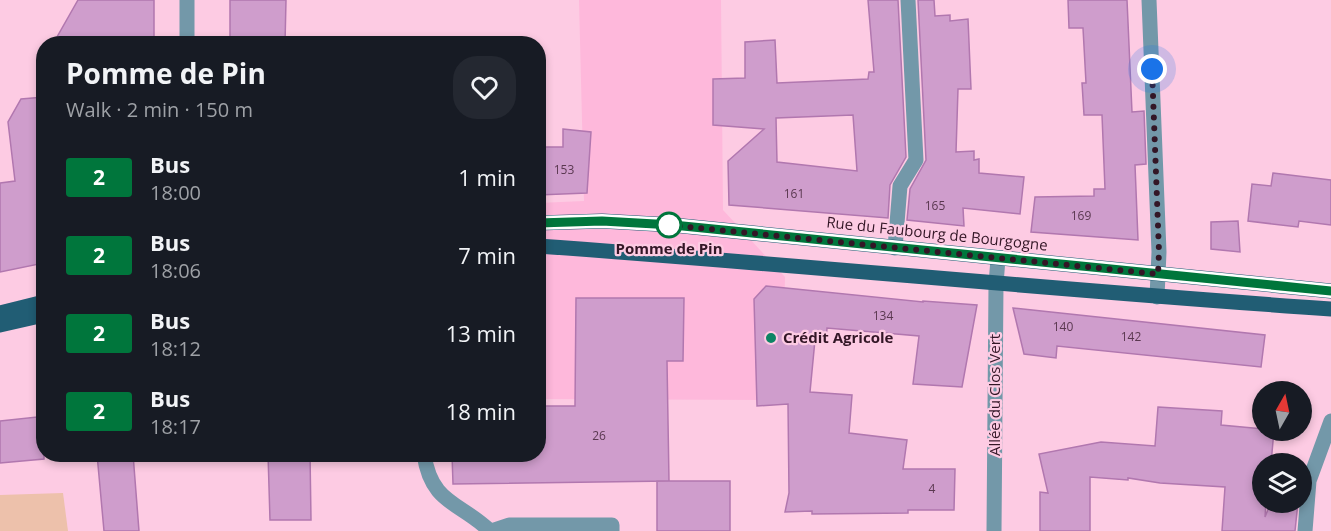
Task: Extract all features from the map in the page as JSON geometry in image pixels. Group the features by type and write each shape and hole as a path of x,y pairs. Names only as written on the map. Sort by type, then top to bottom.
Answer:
{"main road":[{"name":"Rue du Faubourg de Bourgogne","path":"546,223 602,221 673,225 1331,291"},
{"path":"546,247 1157,297 1331,309"},
{"path":"0,307 36,301"},
{"path":"0,313 36,302"},
{"path":"0,325 36,317"}],"street":[{"path":"187,0 187,36"},
{"path":"895,248 900,186 916,160 908,0"},
{"path":"1149,0 1159,252 1157,297"},
{"name":"Allée du Clos Vert","path":"994,531 998,259"},
{"path":"1305,531 1309,480 1331,421"},
{"path":"426,462 430,478 444,500 474,516 491,531 509,525 612,525 612,531"}],"shaded area":[{"path":"579,0 721,0 723,210 785,277 782,400 546,399 546,203 584,201"},
{"path":"63,493 68,531 0,531 0,495"}],"building":[{"path":"78,0 154,0 154,36 58,36"},
{"path":"230,0 286,0 285,36 230,36"},
{"path":"868,0 898,0 906,157 890,185 888,218 729,205 728,161 764,129 713,125 713,79 745,78 745,42 775,40 777,83 868,79 869,72 874,72","holes":["853,115 857,171 777,162 776,118"]},
{"path":"918,0 934,0 935,16 950,15 950,21 968,19 971,89 958,89 956,152 974,151 974,160 979,159 979,173 1024,177 1020,214 963,208 964,226 907,220 910,189 926,160"},
{"path":"1068,0 1127,0 1132,112 1144,111 1146,164 1135,165 1138,240 1031,232 1035,197 1094,196 1094,189 1105,189 1102,115 1084,115 1082,83 1086,83 1083,28 1069,28"},
{"path":"36,98 36,265 0,272 0,183 15,181 8,122 21,99"},
{"path":"563,129 591,132 587,193 546,195 546,147 563,147"},
{"path":"1273,173 1331,180 1331,225 1299,221 1298,227 1248,221 1252,184 1271,186"},
{"path":"1238,221 1240,252 1211,249 1211,222"},
{"path":"766,286 923,302 977,305 962,387 913,384 919,336 827,328 826,342 815,340 810,392 852,395 849,433 907,440 903,469 955,469 954,510 908,510 908,513 785,512 789,493 788,404 757,406 754,299"},
{"path":"576,298 684,298 683,361 667,361 669,481 453,484 452,462 546,462 546,406 575,406"},
{"path":"1013,308 1265,335 1261,367 1057,346 1056,358 1024,354"},
{"path":"1158,407 1222,411 1221,425 1252,428 1252,441 1273,441 1272,453 1252,453 1252,513 1265,513 1265,517 1267,513 1297,513 1295,531 1222,531 1225,487 1160,483 1128,478 1128,480 1090,477 1090,531 1040,531 1040,492 1048,493 1039,454 1101,442 1155,446"},
{"path":"36,417 36,460 0,463 0,421"},
{"path":"98,462 134,462 139,531 104,531"},
{"path":"268,462 310,462 311,520 270,520"},
{"path":"657,481 730,481 730,531 657,531"}],"bus line":[{"name":"2","path":"546,223 602,221 673,225 1331,291"}],"place":[{"name":"Pomme de Pin","path":"669,225"},
{"name":"Crédit Agricole","path":"771,338"}],"route":[{"path":"669,225 1158,274 1152,69"}]}
